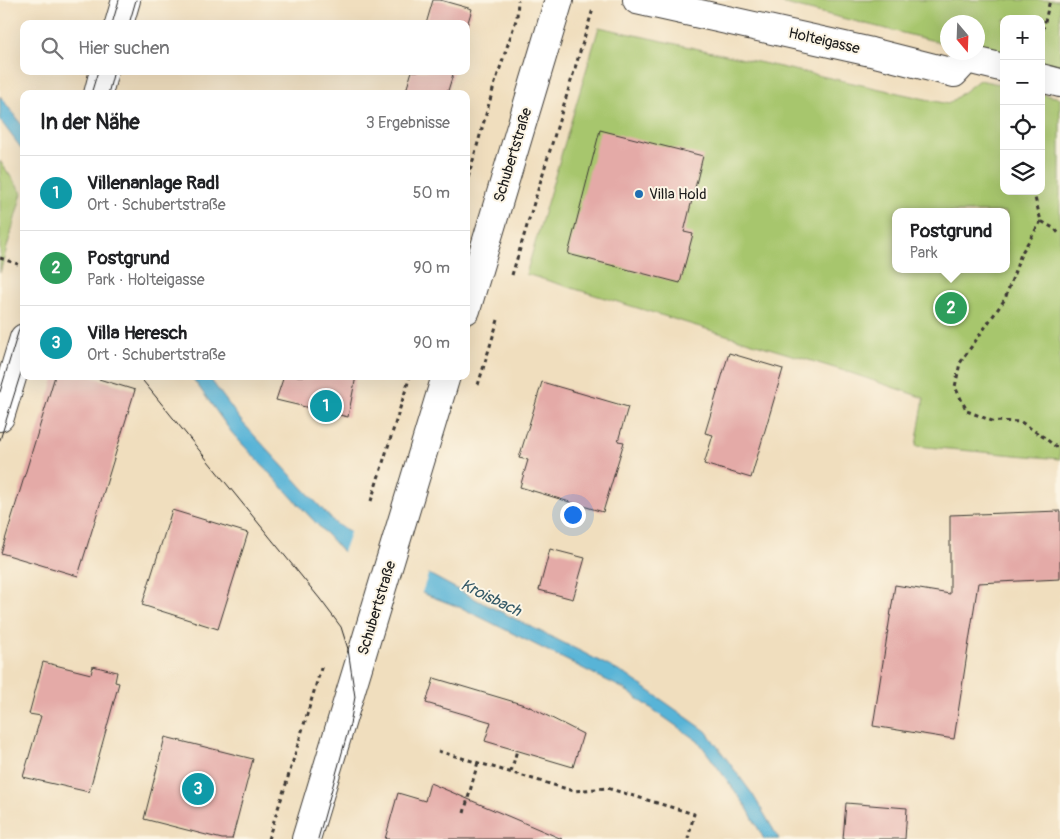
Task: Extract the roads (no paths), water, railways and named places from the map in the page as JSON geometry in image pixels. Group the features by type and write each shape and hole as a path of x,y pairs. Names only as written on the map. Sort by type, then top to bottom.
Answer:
{"street":[{"path":"120,20 126,0"},
{"name":"Schubertstraße","path":"470,297 559,0"},
{"name":"Holteigasse","path":"637,0 861,50 954,73 967,59 1000,67"},
{"path":"99,90 103,75"},
{"path":"1045,79 1060,83"},
{"path":"0,417 20,351"},
{"name":"Schubertstraße","path":"306,839 445,380"}],"water":[{"path":"0,96 20,123 20,147 0,120"},
{"name":"Kroisbach","path":"194,380 211,380 242,422 336,524 479,601 628,676 706,731 753,795 779,839 764,839 746,806 699,742 624,689 464,609 422,593 343,552 232,433"}],"tram line":[{"path":"113,20 119,0"},
{"path":"130,20 136,0"},
{"path":"92,90 97,75"},
{"path":"109,90 113,75"},
{"path":"0,392 20,326"},
{"path":"0,440 20,376"},
{"path":"142,380 341,627 348,649 355,697 350,724 318,839"}],"place":[{"name":"Villa Hold","path":"639,194"},
{"name":"Postgrund","path":"951,308"},
{"name":"Villenanlage Radl","path":"326,406"},
{"name":"Villa Heresch","path":"198,789"}]}
